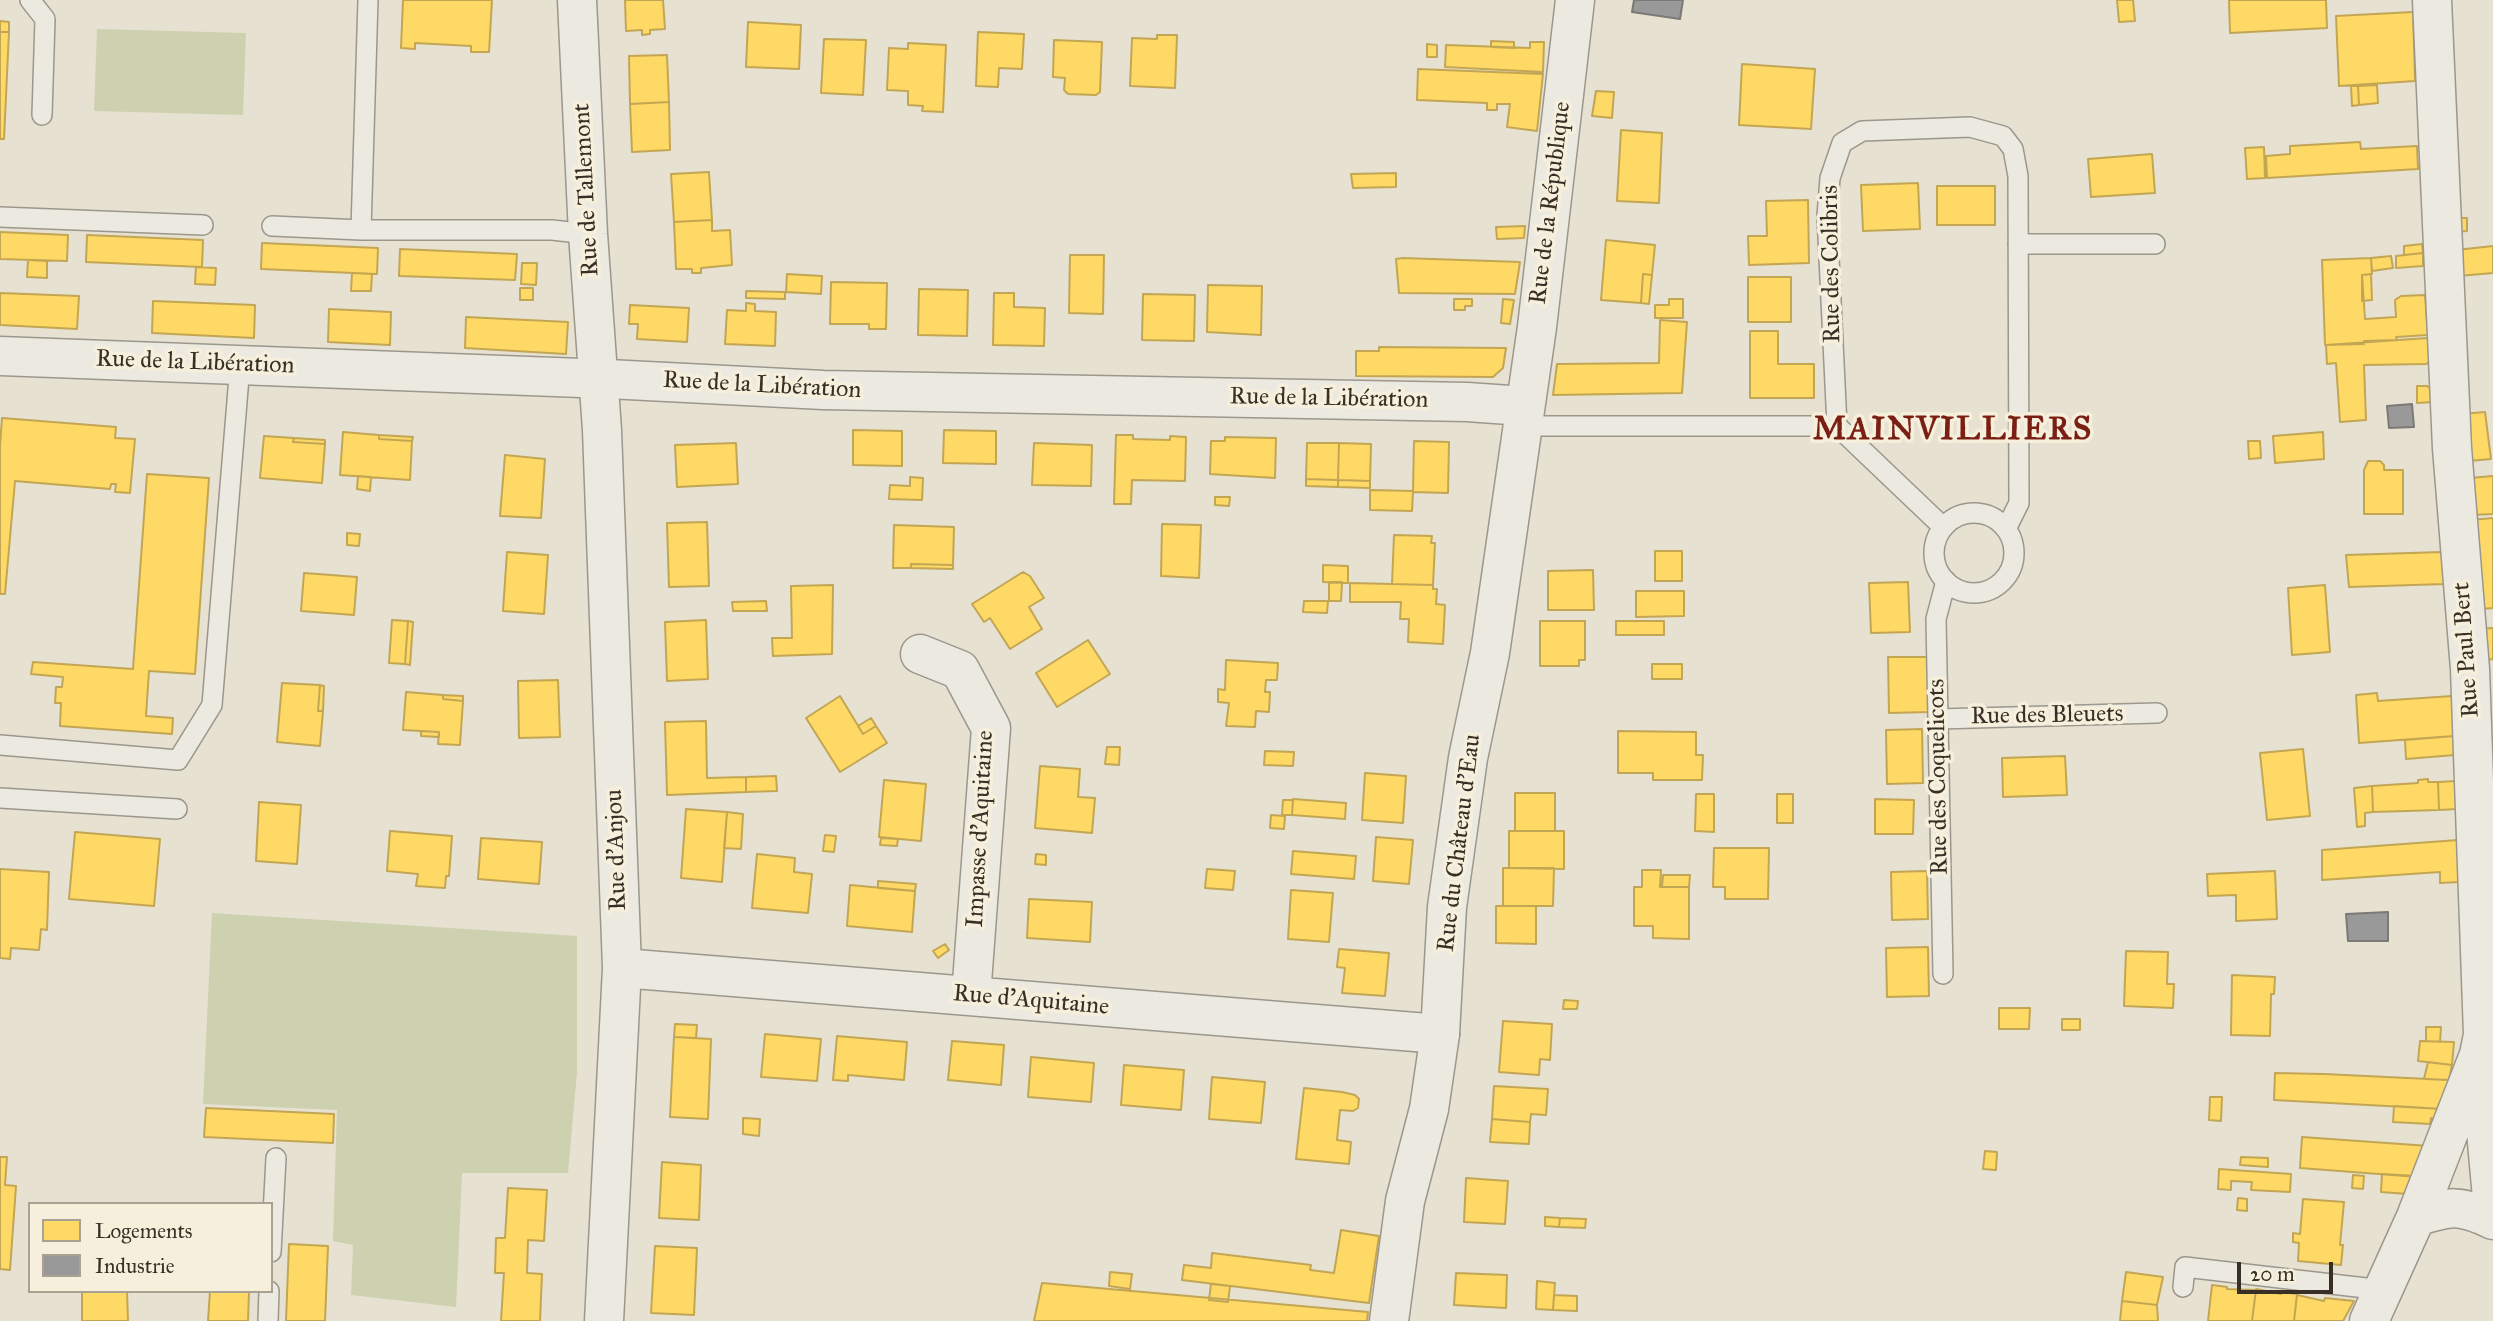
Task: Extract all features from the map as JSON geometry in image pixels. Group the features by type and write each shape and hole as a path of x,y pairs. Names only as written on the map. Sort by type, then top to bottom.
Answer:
{"street":[{"name":"Rue de Tallemont","path":"578,0 588,234 599,379"},
{"name":"Rue de la République","path":"1523,416 1537,327 1575,0"},
{"name":"Rue Paul Bert","path":"2376,1305 2416,1217 2485,1042 2484,779 2468,636 2452,448 2432,0"},
{"name":"Rue de la Libération","path":"0,356 823,390 1453,402 1523,416"},
{"name":"Rue d'Anjou","path":"599,379 622,968 604,1321"},
{"name":"Rue du Château d'Eau","path":"1389,1321 1405,1201 1429,1109 1440,1034 1447,907 1468,758 1490,653 1523,416"},
{"name":"Impasse d'Aquitaine","path":"920,654 960,670 992,728 971,996"},
{"name":"Rue d'Aquitaine","path":"622,968 1440,1034"},
{"path":"2485,1042 2493,1209"},
{"path":"2416,1217 2448,1207 2472,1210 2493,1220"}],"lane":[{"path":"30,0 45,19 42,115"},
{"path":"360,230 368,0"},
{"name":"Rue des Colibris","path":"1836,426 1828,216 1830,178 1842,143 1862,131 1970,127 2003,136 2013,149 2018,176 2019,503 2006,529"},
{"path":"0,217 204,225"},
{"path":"272,226 360,230 552,230 588,234"},
{"path":"2018,244 2155,244"},
{"path":"0,745 178,760 212,705 240,365"},
{"path":"1523,416 1836,426 1943,527"},
{"path":"1969,513 1990,517 2006,529 2014,552 2007,576 1998,585 1985,592 1971,593 1957,589 1946,581 1934,556 1936,541 1943,527 1955,518 1969,513"},
{"name":"Rue des Coquelicots","path":"1943,974 1936,620 1946,581"},
{"name":"Rue des Bleuets","path":"1938,719 2157,713"},
{"path":"0,798 177,809"},
{"path":"273,1214 276,1158"},
{"path":"2183,1287 2185,1267 2376,1305"},
{"path":"268,1321 269,1293"}],"green space":[{"path":"97,29 246,33 243,115 94,111"},
{"path":"212,913 577,936 577,1072 568,1173 462,1173 456,1307 351,1295 353,1245 333,1241 337,1110 203,1104"}],"building: Logements":[{"path":"403,0 492,0 489,52 471,52 471,46 415,43 415,49 401,48"},
{"path":"625,0 663,0 665,29 650,30 650,34 642,35 642,30 626,31"},
{"path":"2117,0 2133,0 2135,21 2119,22"},
{"path":"2229,0 2326,0 2327,28 2230,33"},
{"path":"2413,12 2415,81 2339,86 2336,16"},
{"path":"0,21 9,22 9,32 0,32"},
{"path":"748,22 801,25 799,69 746,67"},
{"path":"0,32 9,32 4,139 0,139"},
{"path":"978,32 1024,34 1022,69 999,68 998,87 976,86"},
{"path":"1157,35 1177,35 1175,88 1130,86 1132,38 1157,39"},
{"path":"824,39 866,40 863,95 821,93"},
{"path":"1054,40 1102,42 1100,92 1096,95 1068,94 1064,90 1065,78 1053,77"},
{"path":"1491,41 1514,42 1514,48 1491,47"},
{"path":"1530,42 1544,42 1543,72 1445,67 1446,45 1530,48"},
{"path":"908,43 946,45 943,112 922,111 923,106 908,105 908,91 887,90 889,48 908,49"},
{"path":"1427,44 1437,45 1437,57 1427,57"},
{"path":"667,55 669,102 630,104 629,56"},
{"path":"1742,64 1815,69 1811,129 1739,125"},
{"path":"1418,69 1543,74 1537,131 1507,127 1510,104 1497,104 1497,110 1487,110 1487,103 1417,100"},
{"path":"2377,85 2378,103 2359,105 2358,86"},
{"path":"2351,86 2358,86 2359,105 2352,106"},
{"path":"1596,91 1614,92 1612,118 1592,116"},
{"path":"669,102 670,150 632,152 630,104"},
{"path":"1621,130 1662,133 1659,203 1617,201"},
{"path":"2360,142 2361,149 2417,146 2418,169 2267,178 2266,156 2290,154 2290,146"},
{"path":"2264,147 2265,178 2247,179 2245,148"},
{"path":"2152,154 2155,193 2091,197 2088,159"},
{"path":"709,172 712,220 674,222 671,174"},
{"path":"1396,173 1396,187 1353,188 1351,174"},
{"path":"1918,183 1920,229 1863,231 1861,185"},
{"path":"1937,186 1995,186 1995,225 1937,225"},
{"path":"1808,200 1809,263 1749,265 1748,236 1767,236 1766,201"},
{"path":"2455,218 2467,218 2467,231 2456,232"},
{"path":"712,220 712,231 730,230 732,265 701,268 701,273 692,273 692,269 676,269 674,222"},
{"path":"1525,226 1524,238 1497,239 1496,227"},
{"path":"0,232 68,235 67,261 0,259"},
{"path":"87,235 203,240 202,267 86,262"},
{"path":"1606,240 1655,245 1652,275 1643,274 1641,303 1601,300"},
{"path":"262,243 378,248 377,274 261,269"},
{"path":"2422,244 2423,253 2404,255 2404,246"},
{"path":"2493,246 2493,273 2458,276 2456,250"},
{"path":"400,249 517,254 515,280 399,276"},
{"path":"2423,253 2423,266 2396,268 2396,256"},
{"path":"1070,255 1104,255 1103,314 1069,313"},
{"path":"2391,256 2393,268 2372,271 2371,258"},
{"path":"2371,258 2372,274 2362,275 2365,319 2396,317 2395,300 2401,296 2425,295 2428,335 2364,341 2364,344 2325,345 2322,260"},
{"path":"1396,259 1520,262 1515,294 1399,293"},
{"path":"28,260 47,261 47,278 27,277"},
{"path":"522,263 537,263 536,285 521,284"},
{"path":"196,267 216,268 215,285 195,284"},
{"path":"352,273 372,274 371,291 351,291"},
{"path":"787,274 822,276 821,294 786,292"},
{"path":"1643,274 1652,275 1649,304 1641,303"},
{"path":"2371,274 2372,300 2362,301 2362,275"},
{"path":"1748,277 1791,277 1791,322 1748,322"},
{"path":"831,282 887,283 886,329 869,329 869,324 830,324"},
{"path":"1208,285 1262,286 1261,335 1207,332"},
{"path":"520,288 533,288 533,300 520,300"},
{"path":"919,289 968,290 967,336 918,335"},
{"path":"746,291 785,292 785,299 746,298"},
{"path":"0,293 79,296 77,329 0,325"},
{"path":"994,293 1014,293 1014,307 1045,308 1044,346 993,345"},
{"path":"1143,294 1195,295 1194,341 1142,340"},
{"path":"1454,299 1472,299 1472,306 1465,306 1465,310 1454,310"},
{"path":"1503,299 1514,300 1510,324 1501,323"},
{"path":"1669,299 1683,299 1683,318 1655,318 1655,305 1669,305"},
{"path":"153,301 255,305 254,338 152,333"},
{"path":"746,303 755,304 755,311 776,312 775,346 725,344 727,310 746,311"},
{"path":"630,305 689,308 687,342 637,339 638,324 629,324"},
{"path":"329,309 391,312 390,345 328,342"},
{"path":"466,317 568,322 566,354 465,348"},
{"path":"1660,320 1687,322 1682,393 1553,395 1557,364 1659,363"},
{"path":"1750,331 1778,331 1778,364 1814,364 1814,398 1750,398"},
{"path":"2428,338 2430,362 2426,364 2364,365 2366,420 2340,422 2336,363 2327,364 2326,345"},
{"path":"1379,347 1506,348 1503,368 1493,377 1356,376 1356,351 1379,351"},
{"path":"2417,386 2431,389 2432,402 2417,403"},
{"path":"2485,412 2491,459 2469,461 2462,414"},
{"path":"2,418 116,427 115,438 135,439 130,493 115,492 116,484 111,484 110,489 15,481 5,594 0,594"},
{"path":"853,430 902,431 902,466 853,465"},
{"path":"944,430 996,431 996,464 943,463"},
{"path":"343,432 379,435 379,439 412,441 410,480 340,475"},
{"path":"2323,432 2324,459 2275,463 2273,436"},
{"path":"379,435 413,437 412,441 379,439"},
{"path":"1116,435 1133,435 1133,439 1170,440 1170,436 1186,437 1185,481 1132,480 1131,504 1114,504"},
{"path":"264,436 294,438 293,442 325,444 322,483 260,478"},
{"path":"1225,437 1276,438 1275,478 1210,474 1211,441 1225,441"},
{"path":"294,438 325,440 325,444 293,442"},
{"path":"1414,441 1449,442 1448,493 1413,492 1412,511 1370,510 1370,490 1413,491"},
{"path":"2248,441 2260,441 2261,458 2249,459"},
{"path":"736,443 738,484 677,487 675,445"},
{"path":"1034,443 1092,445 1091,486 1032,485"},
{"path":"1307,443 1339,443 1338,480 1306,479"},
{"path":"1339,443 1371,444 1370,481 1338,480"},
{"path":"505,455 545,459 541,518 500,516"},
{"path":"2368,461 2380,461 2384,470 2403,470 2403,514 2364,514 2364,470"},
{"path":"147,474 209,478 195,674 149,671 146,716 173,718 172,734 60,726 61,703 55,703 56,687 62,687 63,677 31,674 33,662 133,669"},
{"path":"358,476 371,477 370,491 357,489"},
{"path":"2493,476 2493,514 2471,515 2470,478"},
{"path":"910,477 923,478 922,500 889,499 890,485 910,486"},
{"path":"1306,479 1338,480 1338,487 1306,486"},
{"path":"1338,480 1370,481 1370,488 1338,487"},
{"path":"1215,497 1230,497 1229,506 1215,505"},
{"path":"2493,518 2493,608 2481,609 2471,520"},
{"path":"707,522 709,586 669,587 667,523"},
{"path":"1162,524 1201,525 1199,578 1161,576"},
{"path":"894,525 954,527 953,565 911,564 911,568 893,568"},
{"path":"347,533 360,534 359,546 347,545"},
{"path":"1394,535 1432,536 1431,543 1435,543 1433,585 1392,584"},
{"path":"1655,551 1682,551 1682,581 1655,581"},
{"path":"507,552 548,555 544,614 503,611"},
{"path":"2442,552 2445,584 2349,587 2346,555"},
{"path":"911,564 953,565 953,569 911,568"},
{"path":"1323,565 1348,566 1348,583 1323,582"},
{"path":"1593,570 1594,610 1548,610 1548,571"},
{"path":"1023,572 1030,576 1044,598 1029,607 1042,629 1010,649 990,618 984,622 972,604"},
{"path":"304,573 357,577 354,615 301,611"},
{"path":"1329,582 1342,582 1341,601 1329,601"},
{"path":"1908,582 1910,632 1871,633 1869,583"},
{"path":"1350,583 1433,585 1433,589 1437,589 1436,604 1445,605 1443,644 1408,642 1409,619 1400,619 1401,602 1350,602"},
{"path":"833,585 832,654 773,656 772,638 792,638 791,586"},
{"path":"2325,585 2330,652 2292,655 2288,588"},
{"path":"1636,591 1684,591 1684,616 1636,617"},
{"path":"766,601 767,611 733,611 732,602"},
{"path":"1304,601 1328,601 1327,613 1303,612"},
{"path":"392,620 408,621 405,664 389,663"},
{"path":"706,620 708,679 667,681 665,622"},
{"path":"408,621 413,622 410,665 405,664"},
{"path":"1540,621 1585,621 1585,660 1579,660 1579,666 1540,666"},
{"path":"1616,621 1664,621 1664,635 1616,635"},
{"path":"2493,628 2493,659 2482,661 2480,629"},
{"path":"1088,640 1110,674 1057,707 1036,673"},
{"path":"1888,657 1929,657 1929,712 1889,713"},
{"path":"1226,660 1278,663 1277,680 1266,680 1265,692 1270,692 1269,712 1256,711 1255,727 1226,726 1229,703 1218,702 1218,689 1225,690"},
{"path":"1652,664 1682,664 1682,679 1652,679"},
{"path":"558,680 560,737 519,738 518,681"},
{"path":"282,683 320,685 318,711 323,711 320,746 277,742"},
{"path":"320,685 324,686 323,711 318,711"},
{"path":"406,692 443,695 443,699 463,701 460,745 438,744 439,732 403,730"},
{"path":"2377,693 2378,701 2452,696 2454,736 2359,743 2356,695"},
{"path":"443,695 463,696 463,701 443,699"},
{"path":"840,696 863,734 876,726 887,743 840,772 806,718"},
{"path":"871,718 876,726 863,734 858,726"},
{"path":"706,721 707,778 746,777 746,792 667,795 665,722"},
{"path":"1922,729 1923,783 1887,784 1886,730"},
{"path":"421,731 439,732 439,737 421,736"},
{"path":"1618,731 1696,732 1696,755 1703,755 1702,780 1653,780 1653,773 1618,773"},
{"path":"2454,736 2455,755 2406,759 2405,740"},
{"path":"1107,747 1120,747 1119,765 1105,764"},
{"path":"2303,749 2310,816 2267,820 2260,753"},
{"path":"1265,751 1294,752 1293,766 1264,765"},
{"path":"2065,756 2067,795 2003,797 2002,758"},
{"path":"1040,766 1080,769 1078,797 1095,798 1092,833 1035,828"},
{"path":"1365,773 1406,776 1403,823 1362,820"},
{"path":"776,776 777,791 746,792 746,777"},
{"path":"2428,779 2428,782 2438,782 2439,810 2373,812 2372,786 2418,783 2418,780"},
{"path":"884,780 926,784 921,841 879,837"},
{"path":"2456,781 2457,809 2439,810 2438,782"},
{"path":"2372,786 2373,812 2365,813 2365,826 2357,827 2354,788"},
{"path":"1515,793 1555,793 1555,831 1515,831"},
{"path":"1696,794 1714,794 1714,832 1695,831"},
{"path":"1777,794 1793,794 1793,823 1777,823"},
{"path":"1293,799 1346,803 1345,819 1292,815"},
{"path":"1875,799 1914,800 1913,834 1875,834"},
{"path":"1283,800 1293,800 1292,815 1282,815"},
{"path":"259,802 301,805 297,864 256,861"},
{"path":"686,809 727,812 722,882 681,878"},
{"path":"727,812 743,814 741,849 724,848"},
{"path":"1271,815 1285,816 1284,829 1270,828"},
{"path":"390,831 452,836 449,876 446,876 445,888 416,886 418,874 387,871"},
{"path":"1509,831 1564,831 1564,869 1509,868"},
{"path":"75,832 160,839 154,906 69,899"},
{"path":"825,835 836,836 834,852 823,851"},
{"path":"1376,837 1413,840 1409,884 1373,881"},
{"path":"481,838 542,842 539,884 478,879"},
{"path":"881,838 898,839 897,846 880,845"},
{"path":"2458,840 2459,882 2440,883 2440,872 2322,880 2322,850"},
{"path":"1714,848 1769,848 1768,899 1725,899 1725,887 1713,887"},
{"path":"1293,851 1356,856 1354,879 1291,874"},
{"path":"757,854 795,858 794,872 812,874 808,913 752,908"},
{"path":"1036,854 1046,855 1046,865 1035,864"},
{"path":"1503,868 1554,868 1553,906 1503,906"},
{"path":"0,869 49,872 47,930 41,929 39,950 11,948 10,959 0,958"},
{"path":"1207,869 1235,871 1233,890 1205,888"},
{"path":"1642,870 1661,870 1660,887 1689,887 1689,939 1653,938 1653,926 1634,926 1634,887 1642,887"},
{"path":"1927,871 1928,919 1892,920 1891,872"},
{"path":"2275,871 2277,919 2236,921 2236,895 2208,896 2207,874"},
{"path":"1663,875 1690,875 1689,887 1662,887"},
{"path":"878,881 916,884 915,891 878,888"},
{"path":"850,885 915,891 912,932 847,926"},
{"path":"1291,890 1333,893 1329,942 1288,939"},
{"path":"1029,899 1092,902 1090,942 1027,938"},
{"path":"1496,906 1536,906 1536,944 1496,943"},
{"path":"945,944 949,950 938,958 933,951"},
{"path":"1928,947 1929,996 1887,997 1886,948"},
{"path":"1339,949 1389,953 1385,996 1342,993 1345,968 1337,967"},
{"path":"2126,951 2168,952 2167,984 2174,984 2173,1008 2124,1006"},
{"path":"2232,975 2275,977 2274,994 2271,994 2270,1036 2231,1035"},
{"path":"1564,1000 1578,1001 1577,1009 1563,1009"},
{"path":"1999,1008 2030,1008 2029,1029 1999,1029"},
{"path":"2062,1019 2080,1019 2080,1030 2062,1030"},
{"path":"1503,1021 1552,1024 1550,1060 1540,1059 1539,1075 1499,1072"},
{"path":"675,1024 697,1025 696,1038 674,1037"},
{"path":"2426,1027 2441,1027 2440,1042 2426,1041"},
{"path":"765,1034 821,1039 817,1081 761,1077"},
{"path":"837,1036 907,1042 904,1080 848,1075 848,1081 833,1080"},
{"path":"674,1037 711,1039 708,1119 670,1117"},
{"path":"952,1041 1004,1045 1001,1085 948,1080"},
{"path":"2420,1041 2454,1042 2452,1065 2418,1061"},
{"path":"1031,1057 1094,1063 1091,1102 1028,1097"},
{"path":"2428,1062 2452,1065 2449,1080 2424,1079"},
{"path":"1124,1065 1184,1070 1181,1110 1121,1105"},
{"path":"2275,1073 2449,1080 2443,1109 2274,1100"},
{"path":"1212,1077 1265,1082 1261,1123 1209,1119"},
{"path":"1494,1086 1548,1089 1546,1115 1531,1114 1530,1122 1492,1119"},
{"path":"1304,1088 1342,1092 1355,1095 1359,1099 1358,1108 1353,1111 1340,1110 1337,1140 1351,1142 1349,1164 1296,1159"},
{"path":"2210,1097 2222,1097 2221,1121 2209,1120"},
{"path":"2394,1106 2443,1109 2439,1120 2431,1118 2430,1124 2393,1122"},
{"path":"206,1108 334,1114 333,1143 204,1137"},
{"path":"743,1118 760,1119 759,1136 743,1134"},
{"path":"1492,1119 1530,1122 1529,1144 1490,1142"},
{"path":"2302,1137 2429,1146 2418,1177 2300,1168"},
{"path":"1985,1151 1997,1152 1996,1170 1983,1169"},
{"path":"0,1157 7,1157 5,1185 16,1186 10,1270 0,1269"},
{"path":"2241,1157 2268,1158 2268,1167 2240,1165"},
{"path":"662,1162 701,1165 699,1220 659,1218"},
{"path":"2219,1169 2291,1174 2290,1192 2251,1190 2252,1182 2231,1181 2231,1190 2218,1189"},
{"path":"2382,1174 2417,1176 2408,1194 2381,1192"},
{"path":"2353,1175 2364,1176 2363,1189 2352,1188"},
{"path":"1466,1178 1508,1181 1505,1224 1464,1222"},
{"path":"508,1188 547,1190 544,1241 528,1240 527,1273 542,1274 540,1321 501,1321 504,1273 495,1273 496,1238 505,1238"},
{"path":"2238,1198 2247,1199 2247,1211 2237,1210"},
{"path":"2303,1199 2344,1202 2341,1265 2298,1261 2299,1243 2293,1242 2293,1233 2300,1234"},
{"path":"1545,1217 1560,1218 1559,1227 1545,1226"},
{"path":"1560,1218 1586,1219 1585,1228 1559,1227"},
{"path":"1341,1230 1379,1236 1369,1303 1182,1280 1184,1265 1211,1268 1212,1253 1311,1265 1310,1270 1334,1273"},
{"path":"289,1244 328,1246 325,1321 286,1321"},
{"path":"655,1246 697,1248 694,1315 651,1313"},
{"path":"1110,1272 1132,1274 1130,1289 1109,1286"},
{"path":"2126,1272 2163,1277 2157,1305 2122,1301"},
{"path":"1456,1273 1507,1275 1506,1308 1454,1305"},
{"path":"1537,1281 1555,1283 1553,1310 1536,1309"},
{"path":"1042,1283 1368,1312 1367,1321 1034,1321"},
{"path":"1211,1284 1230,1286 1228,1302 1209,1300"},
{"path":"2212,1285 2227,1289 2256,1290 2252,1321 2208,1321"},
{"path":"2256,1289 2297,1294 2294,1321 2252,1321"},
{"path":"82,1293 127,1293 128,1321 82,1321"},
{"path":"210,1293 249,1293 248,1321 208,1321"},
{"path":"1554,1295 1577,1296 1577,1311 1553,1310"},
{"path":"2297,1295 2324,1301 2325,1298 2354,1301 2343,1321 2294,1321"},
{"path":"2122,1301 2157,1305 2158,1321 2120,1321"}],"building: Industrie":[{"path":"1634,0 1683,0 1680,19 1632,12"},
{"path":"2412,404 2414,427 2389,428 2387,406"},
{"path":"2388,912 2388,941 2348,941 2346,914"}],"district":[{"name":"MAINVILLIERS","path":"1953,431"}]}
